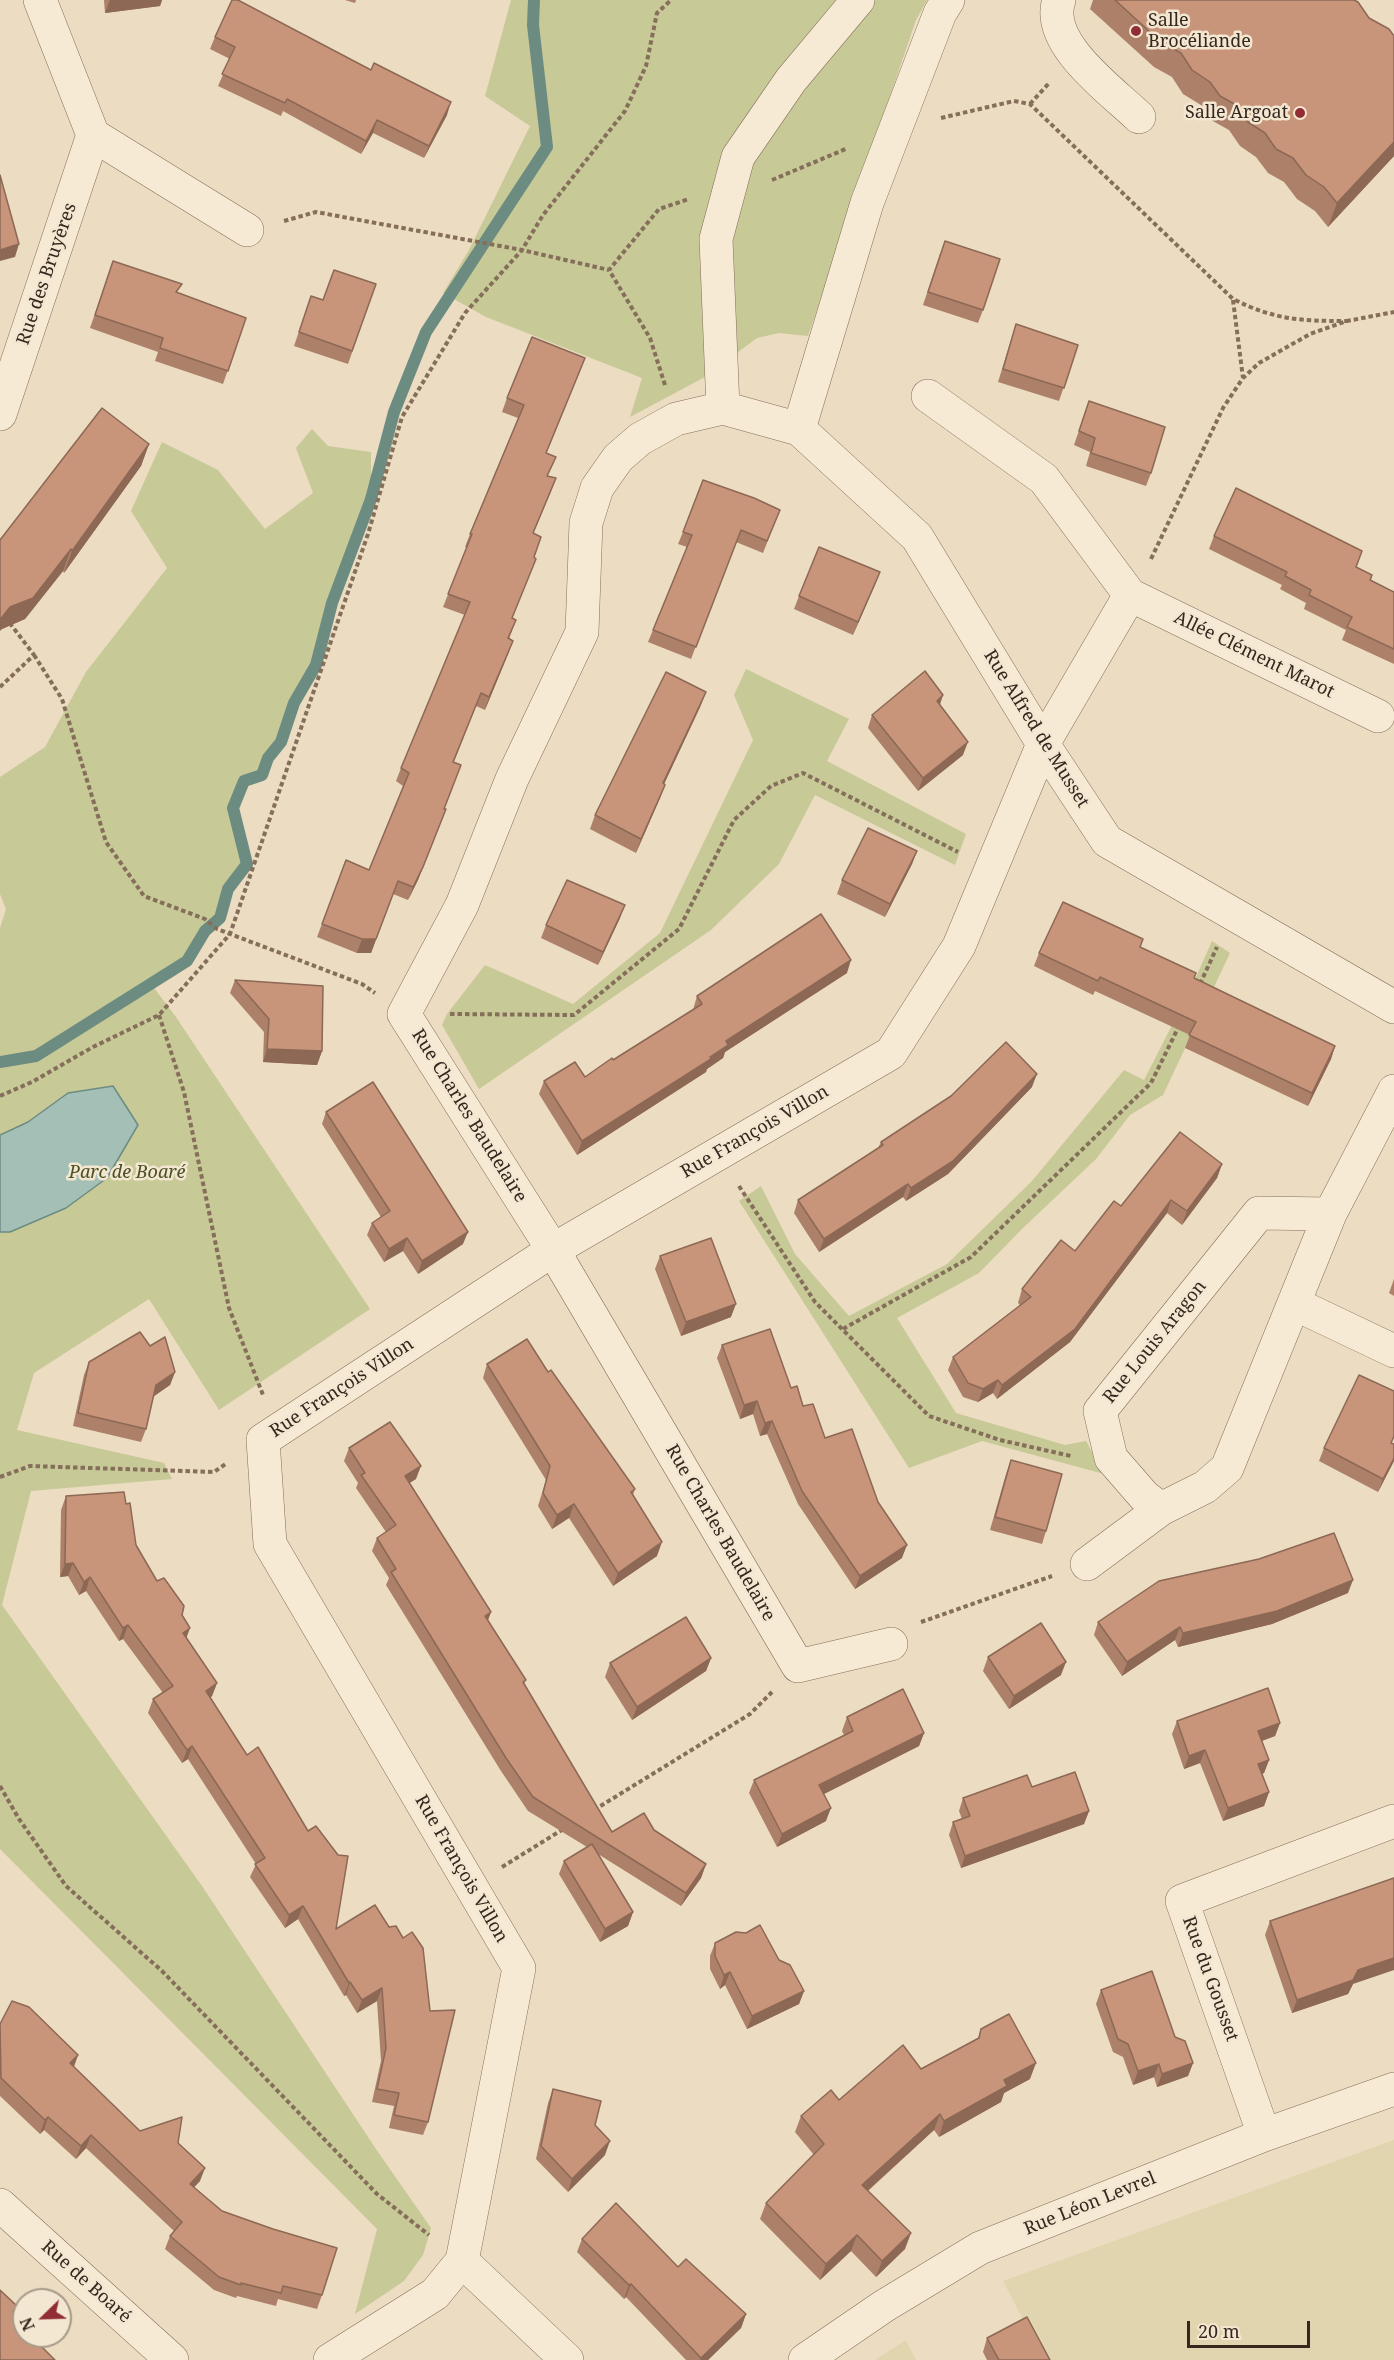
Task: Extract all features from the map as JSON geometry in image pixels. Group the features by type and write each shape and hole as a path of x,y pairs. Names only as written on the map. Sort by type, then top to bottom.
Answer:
{"street":[{"path":"40,0 93,135 247,230"},
{"path":"723,408 716,238 738,158 791,80 858,0"},
{"path":"799,429 867,203 940,13 948,0"},
{"path":"1059,0 1059,25 1075,57 1139,117"},
{"name":"Rue des Bruyères","path":"0,414 93,135"},
{"name":"Allée Clément Marot","path":"928,396 1044,479 1130,595 1378,716"},
{"name":"Rue Charles Baudelaire","path":"723,408 676,419 640,439 618,458 597,488 586,522 582,632 512,779 462,905 404,1014 553,1250 798,1666"},
{"name":"Rue Alfred de Musset","path":"723,408 799,429 917,537 1043,744 1107,841 1394,1007"},
{"path":"1043,744 1130,595"},
{"name":"Rue François Villon","path":"462,2261 519,1968 270,1544 270,1435 553,1250 891,1053 959,946 1043,744"},
{"path":"1087,1564 1161,1509 1205,1487 1227,1468 1330,1214 1394,1091"},
{"name":"Rue Louis Aragon","path":"1161,1509 1144,1496 1111,1458 1100,1411 1259,1213 1330,1214"},
{"path":"1295,1304 1394,1351"},
{"path":"798,1666 891,1644"},
{"name":"Rue du Gousset","path":"1264,2135 1182,1901 1394,1821"},
{"name":"Rue Léon Levrel","path":"805,2360 884,2306 980,2248 1264,2135 1394,2089"},
{"name":"Rue de Boaré","path":"0,2205 172,2360"},
{"path":"330,2360 435,2294 462,2261 567,2360"}],"path":[{"path":"0,1096 32,1082 93,1047 159,1015 230,934 368,534 402,417 465,313 522,250 543,215 625,111 646,66 657,14 671,0"},
{"path":"935,119 1014,101 1030,104 1233,299 1260,312 1290,320 1347,321"},
{"path":"766,182 852,146"},
{"path":"609,270 659,209 693,198"},
{"path":"247,230 316,212 522,250 609,270 650,338 676,419"},
{"path":"1233,299 1243,378"},
{"path":"1130,595 1136,590 1223,408 1243,378 1259,363 1310,334 1347,321 1394,312"},
{"path":"8,621 34,655 62,699 106,842 144,896 206,919 217,929 362,984 404,1014 574,1015 679,929 734,820 771,786 803,773 991,868"},
{"path":"0,687 34,655"},
{"path":"1197,989 1235,915"},
{"path":"0,1477 30,1466 214,1472 270,1435 229,1308 184,1092 159,1015"},
{"path":"843,1329 971,1257 1151,1083 1182,1020"},
{"path":"718,1154 815,1302 929,1416 1000,1440 1083,1459 1111,1458"},
{"path":"891,1644 912,1625 1087,1564"},
{"path":"591,1812 750,1714 798,1666"},
{"path":"0,1786 19,1819 66,1886 162,1971 377,2194 462,2261"},
{"path":"471,1886 571,1825"}],"shaded area":[{"path":"113,1086 138,1125 107,1178 66,1208 10,1232 0,1232 0,1135 28,1122 68,1093"},
{"path":"1394,2140 1394,2360 1044,2360 1003,2281"},
{"path":"906,2340 916,2360 875,2360"}],"green space":[{"path":"511,0 927,0 916,20 808,336 779,333 757,338 703,378 630,417 642,378 486,317 443,293 469,250 530,126 485,96"},
{"name":"Parc de Boaré","path":"312,429 328,446 371,452 371,499 332,603 316,665 294,703 281,742 268,758 262,775 244,781 233,808 247,864 228,889 220,918 205,931 187,961 151,984 176,1017 370,1309 219,1410 149,1299 34,1373 17,1430 164,1463 172,1479 31,1491 2,1605 202,1886 431,2228 423,2255 404,2281 355,2314 377,2229 0,1849 0,928 6,909 0,894 0,777 45,747 86,672 167,568 131,511 162,442 218,470 265,529 313,493 296,448"},
{"path":"746,669 849,719 827,761 966,834 955,865 815,795 779,864 711,930 479,1089 442,1025 447,1014 485,965 573,1004 660,933 753,740 734,695"},
{"path":"1212,941 1230,953 1163,1095 1130,1115 1096,1159 979,1273 897,1318 956,1413 1065,1445 1086,1441 1104,1474 982,1441 909,1468 739,1201 761,1186 795,1254 849,1316 947,1264 1032,1181 1124,1070 1144,1080 1192,986"}],"building":[{"path":"232,0 238,0 371,70 374,63 451,102 429,146 377,120 366,141 287,99 285,103 222,74 235,47 215,37"},
{"name":"Salle Argoat","path":"1115,0 1354,0 1358,2 1369,18 1389,29 1394,36 1394,142 1337,203 1324,187 1306,175 1293,158 1276,149 1265,133 1248,122 1238,106 1220,96 1210,82 1192,70 1181,53 1162,43"},
{"path":"0,175 19,244 0,250"},
{"path":"945,241 1000,259 983,310 928,292"},
{"path":"113,261 182,284 176,292 246,318 228,371 160,348 163,338 95,315"},
{"path":"334,270 376,284 352,351 299,332 311,296 323,300"},
{"path":"1016,324 1078,345 1064,388 1003,369"},
{"path":"532,337 585,358 546,453 556,457 547,476 556,478 533,533 541,537 534,557 536,559 512,618 516,620 508,638 513,641 489,697 481,693 453,762 461,765 444,809 446,809 413,887 398,881 376,939 362,939 322,924 346,860 369,870 409,773 401,768 470,602 448,594 472,534 470,534 524,405 507,398"},
{"path":"1089,401 1165,427 1151,473 1091,453 1095,438 1079,431"},
{"path":"102,408 149,444 72,551 71,549 33,598 10,607 0,620 0,540"},
{"path":"703,480 780,510 767,541 741,530 696,647 653,630 692,535 683,532"},
{"path":"1236,488 1362,551 1356,567 1372,575 1370,580 1394,592 1394,649 1347,627 1352,617 1309,595 1311,590 1285,576 1287,572 1214,536"},
{"path":"819,547 880,572 858,622 799,596"},
{"path":"925,671 943,695 937,701 968,742 923,778 872,715"},
{"path":"666,672 706,692 663,783 665,785 641,839 595,815"},
{"path":"868,828 917,851 890,904 842,880"},
{"path":"567,880 625,905 603,952 546,925"},
{"path":"1063,902 1143,939 1140,947 1196,973 1194,978 1335,1046 1312,1093 1189,1035 1196,1022 1100,977 1098,981 1039,953"},
{"path":"821,914 851,960 726,1041 728,1045 710,1057 711,1059 582,1141 544,1081 575,1062 585,1077 612,1058 613,1060 702,1004 697,996"},
{"path":"235,980 323,986 322,1051 267,1049 269,1019"},
{"path":"1006,1042 1037,1074 953,1161 911,1188 908,1184 824,1239 798,1200 883,1145 881,1142 951,1096"},
{"path":"373,1082 468,1232 422,1261 407,1238 389,1249 372,1223 390,1211 326,1112"},
{"path":"1180,1132 1222,1164 1187,1211 1171,1200 1075,1329 1002,1385 998,1380 983,1389 968,1383 953,1357 1031,1297 1022,1289 1061,1240 1075,1251 1114,1201 1121,1206"},
{"path":"711,1238 736,1304 686,1322 660,1256"},
{"path":"770,1329 791,1388 797,1386 803,1406 813,1404 825,1438 852,1429 878,1502 907,1545 860,1576 802,1491 772,1421 765,1423 757,1401 744,1405 722,1345"},
{"path":"140,1332 150,1346 165,1337 175,1372 156,1385 146,1429 78,1413 89,1362"},
{"path":"527,1339 548,1372 551,1370 635,1489 631,1492 662,1542 618,1573 574,1504 557,1515 543,1493 550,1466 487,1364"},
{"path":"1359,1375 1394,1391 1394,1436 1391,1443 1394,1444 1394,1458 1383,1479 1324,1448"},
{"path":"390,1422 421,1466 405,1476 491,1612 485,1616 526,1680 523,1682 612,1832 644,1813 654,1830 706,1864 686,1893 533,1797 506,1758 391,1572 396,1569 377,1538 396,1525 361,1475 365,1473 349,1448"},
{"path":"1011,1460 1062,1474 1046,1531 995,1517"},
{"path":"124,1492 126,1504 130,1503 136,1545 157,1581 164,1578 184,1606 182,1615 190,1628 183,1633 217,1683 206,1691 247,1755 258,1747 308,1831 316,1826 338,1855 348,1856 336,1929 375,1905 389,1927 396,1926 403,1938 412,1932 423,1948 430,2011 455,2010 428,2122 394,2115 399,2093 377,2089 386,2048 382,1988 362,2000 349,1983 303,1906 289,1915 255,1864 265,1858 192,1746 187,1750 153,1699 173,1686 128,1625 123,1628 90,1577 84,1582 73,1563 65,1564 66,1496"},
{"path":"1334,1533 1353,1580 1277,1611 1183,1633 1180,1627 1127,1662 1098,1622 1159,1581 1259,1559"},
{"path":"686,1617 711,1658 637,1707 610,1663"},
{"path":"1041,1623 1066,1662 1014,1696 988,1657"},
{"path":"1268,1688 1280,1723 1258,1731 1269,1760 1258,1764 1269,1792 1228,1808 1205,1750 1189,1756 1177,1721"},
{"path":"903,1689 924,1733 819,1785 831,1808 782,1834 754,1780 853,1731 847,1717"},
{"path":"1075,1772 1089,1811 965,1856 953,1822 970,1816 963,1798 1027,1775 1032,1787"},
{"path":"592,1844 633,1912 605,1929 564,1861"},
{"path":"1394,1878 1394,1958 1358,1970 1353,1980 1297,2000 1270,1921"},
{"path":"760,1925 779,1960 790,1965 804,1991 752,2016 730,1972 724,1975 715,1956 715,1943 736,1932 746,1933"},
{"path":"1152,1971 1175,2037 1185,2041 1193,2063 1162,2074 1159,2064 1138,2071 1128,2044 1118,2039 1101,1990"},
{"path":"12,2001 29,2007 78,2055 70,2063 140,2131 182,2117 178,2143 205,2168 190,2184 222,2211 337,2248 322,2295 283,2286 281,2293 241,2283 241,2285 219,2277 170,2236 182,2222 91,2135 81,2146 48,2117 45,2120 1,2078 0,2024"},
{"path":"1009,2014 1036,2063 1004,2080 1007,2086 944,2121 940,2114 862,2185 911,2233 882,2261 857,2235 826,2264 766,2203 824,2144 801,2116 831,2090 839,2100 903,2045 921,2069 979,2038 981,2029"},
{"path":"553,2089 601,2101 595,2125 610,2141 572,2179 541,2146"},
{"path":"616,2203 678,2267 686,2259 746,2314 701,2358 631,2284 629,2285 582,2239"},
{"path":"0,2290 12,2301 12,2348 43,2348 55,2360 0,2360"},
{"path":"1027,2317 1050,2360 999,2360 987,2338"}],"waterway":[{"path":"0,1062 36,1056 187,961 205,931 220,918 228,889 247,864 233,808 244,781 262,775 268,758 281,742 294,703 316,665 332,603 371,499 394,412 426,332 547,147 533,25 534,0"}],"place":[{"name":"Salle Brocéliande","path":"1136,31"},
{"name":"Salle Argoat","path":"1300,113"}]}
